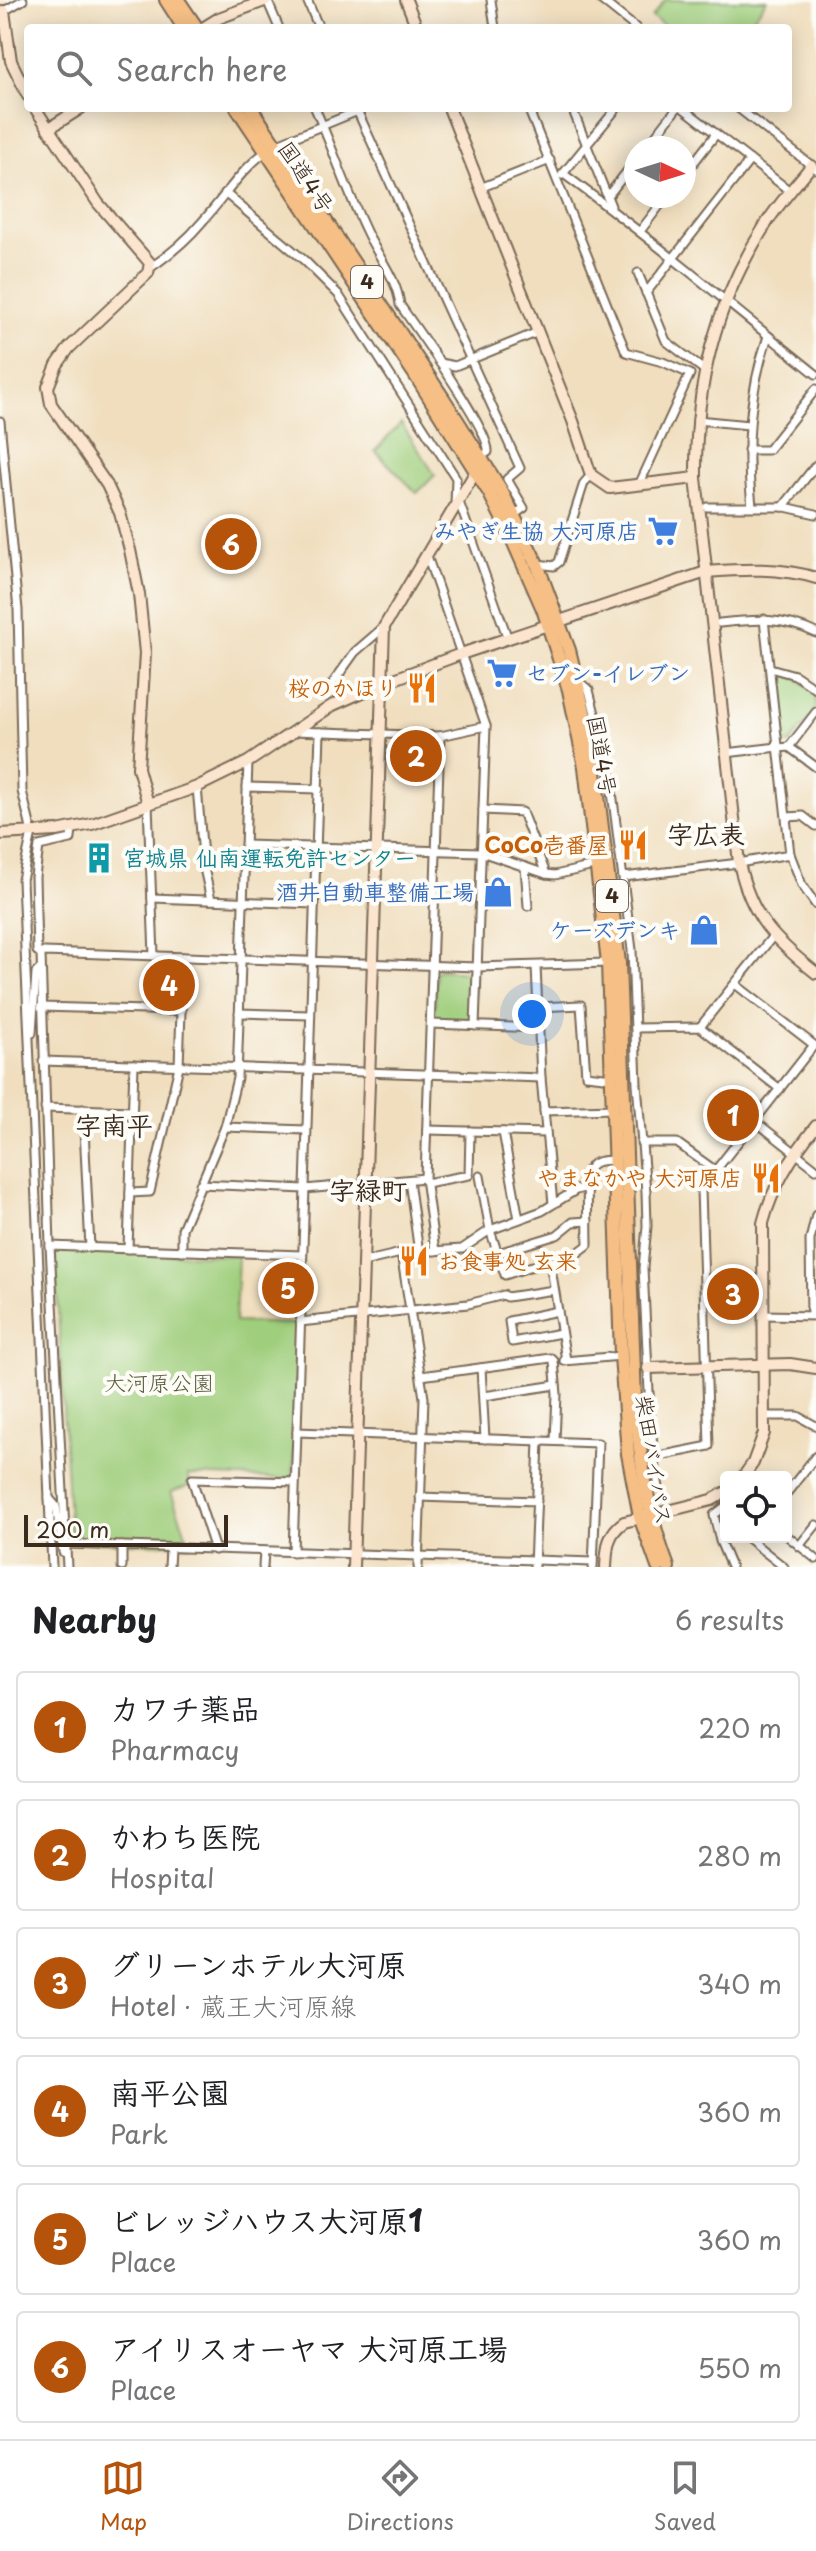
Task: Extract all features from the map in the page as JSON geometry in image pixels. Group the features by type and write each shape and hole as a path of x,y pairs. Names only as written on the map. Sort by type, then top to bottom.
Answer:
{"highway":[{"path":"166,0 181,24"},
{"path":"178,0 197,24"},
{"name":"国道4号","path":"240,112 270,149 481,457 537,564 578,728 598,865 608,963 627,1357"},
{"name":"国道4号","path":"253,112 270,149 476,471 554,623 578,681 598,788 619,963 627,1357"},
{"name":"柴田バイパス","path":"627,1357 645,1515 658,1567"},
{"name":"柴田バイパス","path":"645,1515 668,1567"}],"street":[{"path":"23,0 2,11 11,61 24,88"},
{"path":"307,0 317,24"},
{"path":"406,0 415,24"},
{"path":"491,0 494,24"},
{"path":"601,0 631,24"},
{"path":"208,24 263,1 277,24"},
{"path":"37,112 98,203 150,263 150,268"},
{"path":"48,129 75,112"},
{"path":"317,112 357,212 386,267 400,305 490,443 488,452 481,457"},
{"path":"154,956 148,804 138,768 145,653 139,594 120,513 107,485 51,404 48,387 57,365 69,348 150,268 192,232 243,170 270,149 353,112"},
{"path":"358,112 520,468 507,479 524,508 514,515"},
{"path":"451,112 591,475 610,488 696,478"},
{"path":"530,112 626,352 689,372 699,367"},
{"path":"574,112 611,208"},
{"path":"556,177 565,175 614,112"},
{"path":"656,136 677,112"},
{"path":"686,112 786,188"},
{"path":"743,112 814,165 768,221 743,262 724,301 699,367 696,478 739,863 749,899 758,917 773,936 816,973"},
{"path":"696,160 716,134"},
{"path":"480,188 550,160"},
{"path":"646,293 750,160"},
{"path":"565,175 641,230 816,374"},
{"path":"607,197 624,175"},
{"path":"225,193 305,261 338,294 456,478 457,506 508,639"},
{"path":"641,230 658,208"},
{"path":"638,273 666,341 699,367"},
{"path":"440,363 455,366 538,332"},
{"path":"752,506 749,425 755,381 768,336"},
{"path":"639,486 689,372"},
{"path":"748,450 768,450 816,389"},
{"path":"697,420 749,425"},
{"path":"0,421 18,610 22,791 27,833 22,880 52,1567"},
{"path":"783,507 816,465"},
{"path":"330,687 355,652 384,627 476,471"},
{"path":"537,564 554,566 559,562 584,483 591,475"},
{"path":"707,507 783,507 816,514"},
{"path":"427,556 486,726 475,1026"},
{"path":"0,834 72,829 197,787 248,762 333,705 381,684 706,572 749,569 815,574"},
{"path":"764,619 790,854 795,871 814,899"},
{"path":"720,623 764,619 816,633"},
{"path":"353,1567 384,627"},
{"path":"770,668 795,675 816,689"},
{"path":"578,681 589,690 609,768 632,950 646,1192 643,1268 648,1368 659,1488"},
{"path":"789,747 816,712"},
{"path":"291,731 440,736 486,726"},
{"path":"293,1552 320,732"},
{"path":"435,1251 426,1181 440,736"},
{"path":"726,753 789,747 816,767"},
{"path":"182,1251 182,1229 225,1127 238,1068 248,762"},
{"path":"197,787 204,868 211,900"},
{"path":"247,787 319,789"},
{"path":"483,810 522,812 546,874"},
{"path":"787,817 803,816 816,826"},
{"path":"67,1563 50,1246 41,954 37,951 35,877 39,846 71,839 72,829"},
{"path":"245,845 481,852 555,875 598,865"},
{"path":"624,877 790,854"},
{"path":"525,867 528,906"},
{"path":"152,898 315,904"},
{"path":"700,1027 773,936"},
{"path":"41,954 477,967 608,963"},
{"path":"130,1193 150,1192 179,1066 183,957"},
{"path":"536,966 541,1078 553,1204"},
{"path":"29,1047 33,1032 36,973 40,969"},
{"path":"654,1457 709,1446 701,1189 814,1045 735,984"},
{"path":"538,1007 581,1005 586,1075 613,1078"},
{"path":"41,1007 181,1011"},
{"path":"239,1013 310,1015"},
{"path":"431,1024 539,1028"},
{"path":"635,1028 700,1027 780,1089"},
{"path":"43,1061 541,1078"},
{"path":"128,1249 134,1064"},
{"path":"45,1108 132,1111"},
{"path":"83,1109 90,1248"},
{"path":"544,1111 614,1109"},
{"path":"755,1121 816,1169"},
{"path":"747,1471 760,1450 766,1416 763,1223 773,1190 795,1152 816,1126"},
{"path":"225,1127 306,1130"},
{"path":"427,1130 546,1133"},
{"path":"200,1184 305,1189 469,1175 470,1131"},
{"path":"503,1132 519,1219"},
{"path":"641,1143 677,1143 716,1171"},
{"path":"480,1176 490,1230 505,1275 571,1258 588,1245 587,1172 598,1161 616,1160"},
{"path":"409,1180 419,1253"},
{"path":"363,1262 401,1253 462,1249 490,1230 542,1211 576,1190 588,1187"},
{"path":"763,1315 813,1315 812,1231 816,1215"},
{"path":"498,1253 557,1235 573,1222 588,1221"},
{"path":"50,1246 302,1255"},
{"path":"401,1253 424,1398 418,1567"},
{"path":"550,1262 566,1360"},
{"path":"300,1322 468,1304 504,1295 554,1290"},
{"path":"558,1311 509,1321 512,1342 561,1333"},
{"path":"421,1376 551,1358 554,1361 627,1357"},
{"path":"554,1361 555,1441"},
{"path":"648,1368 790,1364 816,1368"},
{"path":"481,1368 485,1439"},
{"path":"484,1396 556,1385"},
{"path":"766,1416 798,1416 816,1426"},
{"path":"66,1544 593,1564 598,1443 297,1432"},
{"path":"535,1564 539,1441"},
{"path":"792,1486 816,1456"},
{"path":"215,1550 192,1479 295,1482"},
{"path":"606,1567 608,1540 624,1522 720,1495"},
{"path":"420,1497 537,1501"},
{"path":"49,1498 56,1506 62,1551 67,1563"},
{"path":"720,1510 714,1515 720,1541"},
{"path":"799,1546 816,1525"},
{"path":"792,1540 816,1559"},
{"path":"721,1543 731,1567"},
{"path":"754,1543 784,1567"},
{"path":"122,1546 122,1567"},
{"path":"169,1567 170,1548"},
{"path":"263,1567 264,1551"}],"green space":[{"path":"665,0 767,0 749,24 662,24 652,17"},
{"path":"401,423 435,475 417,493 375,451"},
{"path":"782,672 816,693 816,710 790,744 784,743 775,675"},
{"path":"159,961 178,961 180,965 179,1005 176,1009 157,1008"},
{"path":"436,972 475,974 473,1019 470,1022 437,1021 434,1018"},
{"name":"大河原公園","path":"57,1250 238,1256 235,1322 298,1324 293,1477 188,1475 191,1485 171,1492 190,1545 70,1541"}],"place":[{"name":"みやぎ生協 大河原店","path":"663,531"},
{"name":"アイリスオーヤマ 大河原工場","path":"231,544"},
{"name":"セブン-イレブン","path":"502,673"},
{"name":"桜のかほり","path":"422,688"},
{"name":"かわち医院","path":"416,756"},
{"name":"CoCo壱番屋","path":"633,845"},
{"name":"宮城県 仙南運転免許センター","path":"99,858"},
{"name":"酒井自動車整備工場","path":"498,892"},
{"name":"ケーズデンキ","path":"704,930"},
{"name":"南平公園","path":"169,985"},
{"name":"カワチ薬品","path":"733,1115"},
{"name":"やまなかや 大河原店","path":"766,1178"},
{"name":"お食事処 玄来","path":"414,1261"},
{"name":"ビレッジハウス大河原1","path":"288,1288"},
{"name":"グリーンホテル大河原","path":"733,1294"}],"district":[{"name":"字広表","path":"706,835"},
{"name":"字南平","path":"114,1126"},
{"name":"字緑町","path":"368,1191"}]}
